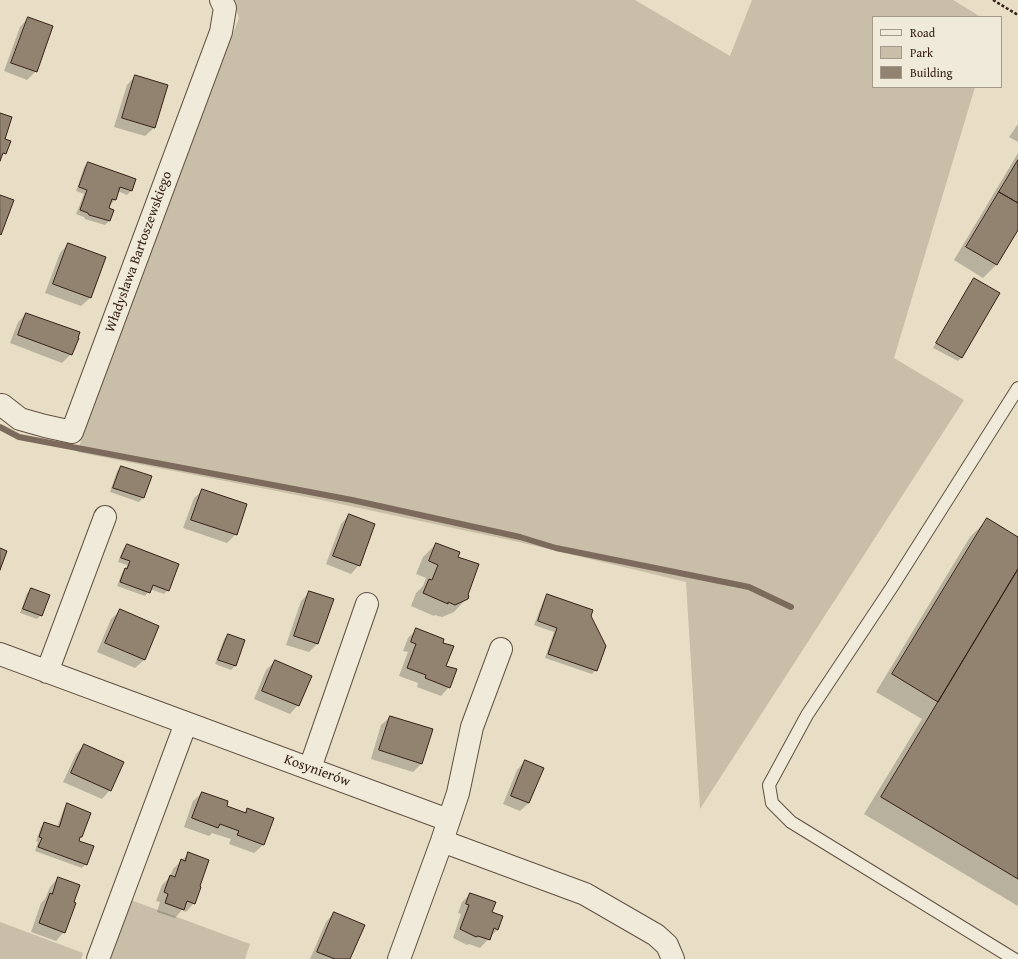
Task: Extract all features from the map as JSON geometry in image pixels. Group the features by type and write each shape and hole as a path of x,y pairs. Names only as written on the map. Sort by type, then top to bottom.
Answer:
{"street":[{"name":"Władysława Bartoszewskiego","path":"2,406 20,419 51,428 72,432 221,32 225,8 221,0"},
{"path":"47,672 105,517"},
{"path":"310,768 367,604"},
{"path":"399,959 458,793 472,727 501,649"},
{"name":"Kosynierów","path":"0,654 448,820"},
{"path":"98,959 186,723"},
{"path":"442,841 585,894 656,935 667,945 673,959"}],"lane":[{"path":"1014,959 791,822 772,803 769,785 807,715 892,587 1018,388"}],"path":[{"path":"993,0 1018,15"}],"green space":[{"path":"233,0 635,0 730,56 752,0 953,0 979,16 872,16 872,88 975,88 894,358 964,400 700,809 686,582 519,542 312,498 77,452 239,18"},
{"path":"128,899 250,944 245,959 106,959"},
{"path":"0,922 83,953 81,959 0,959"}],"building":[{"path":"28,17 53,26 37,72 11,63"},
{"path":"135,75 168,85 155,128 122,118"},
{"path":"0,113 12,117 5,139 11,141 6,154 3,153 0,161"},
{"path":"1018,160 1018,203 999,192"},
{"path":"88,162 136,179 132,191 120,187 116,200 112,199 109,208 114,210 110,221 89,215 88,213 80,210 87,190 79,187"},
{"path":"999,192 1018,203 1018,230 997,265 966,247"},
{"path":"0,195 14,200 1,235 0,234"},
{"path":"68,243 106,257 91,298 53,284"},
{"path":"974,278 1000,293 962,358 936,343"},
{"path":"26,313 80,332 72,355 18,335"},
{"path":"121,466 152,476 144,498 113,488"},
{"path":"202,489 247,504 237,535 191,520"},
{"path":"349,514 375,524 360,566 333,556"},
{"path":"987,518 1018,537 1018,569 938,702 892,674"},
{"path":"436,543 460,552 458,557 479,564 468,599 455,605 448,602 448,604 423,593 429,579 432,580 438,565 429,561"},
{"path":"127,544 179,564 169,591 153,585 150,593 120,582 125,568 127,569 130,561 121,558"},
{"path":"0,548 7,551 0,570"},
{"path":"1018,569 1018,879 881,797"},
{"path":"31,588 50,595 42,616 23,609"},
{"path":"309,591 334,599 318,644 294,636"},
{"path":"547,594 593,610 591,616 606,646 597,671 548,654 557,628 538,621"},
{"path":"120,609 159,626 145,660 105,643"},
{"path":"416,628 444,639 443,643 454,646 446,666 457,669 450,688 425,678 426,675 407,668 416,644 411,642"},
{"path":"228,634 245,640 236,666 218,660"},
{"path":"275,660 312,676 299,706 262,691"},
{"path":"390,716 433,729 422,764 379,750"},
{"path":"84,744 124,762 111,791 71,773"},
{"path":"525,760 544,768 529,803 511,796"},
{"path":"202,792 228,801 227,806 246,813 247,808 274,818 264,845 237,835 239,831 220,824 218,828 192,818"},
{"path":"67,803 91,813 79,841 94,846 87,865 38,847 42,838 39,837 44,822 59,827"},
{"path":"188,852 209,860 195,904 187,901 184,910 165,903 168,894 164,892 170,875 175,877 181,859 185,861"},
{"path":"58,877 80,885 74,902 76,903 65,933 39,923 50,893 52,894"},
{"path":"470,893 496,902 492,912 503,916 498,930 494,928 490,940 478,936 476,937 460,929 469,905 466,904"},
{"path":"334,912 365,925 350,959 335,959 317,952"}],"waterway":[{"path":"0,427 19,437 352,500 520,537 556,548 749,587 791,607"}]}
